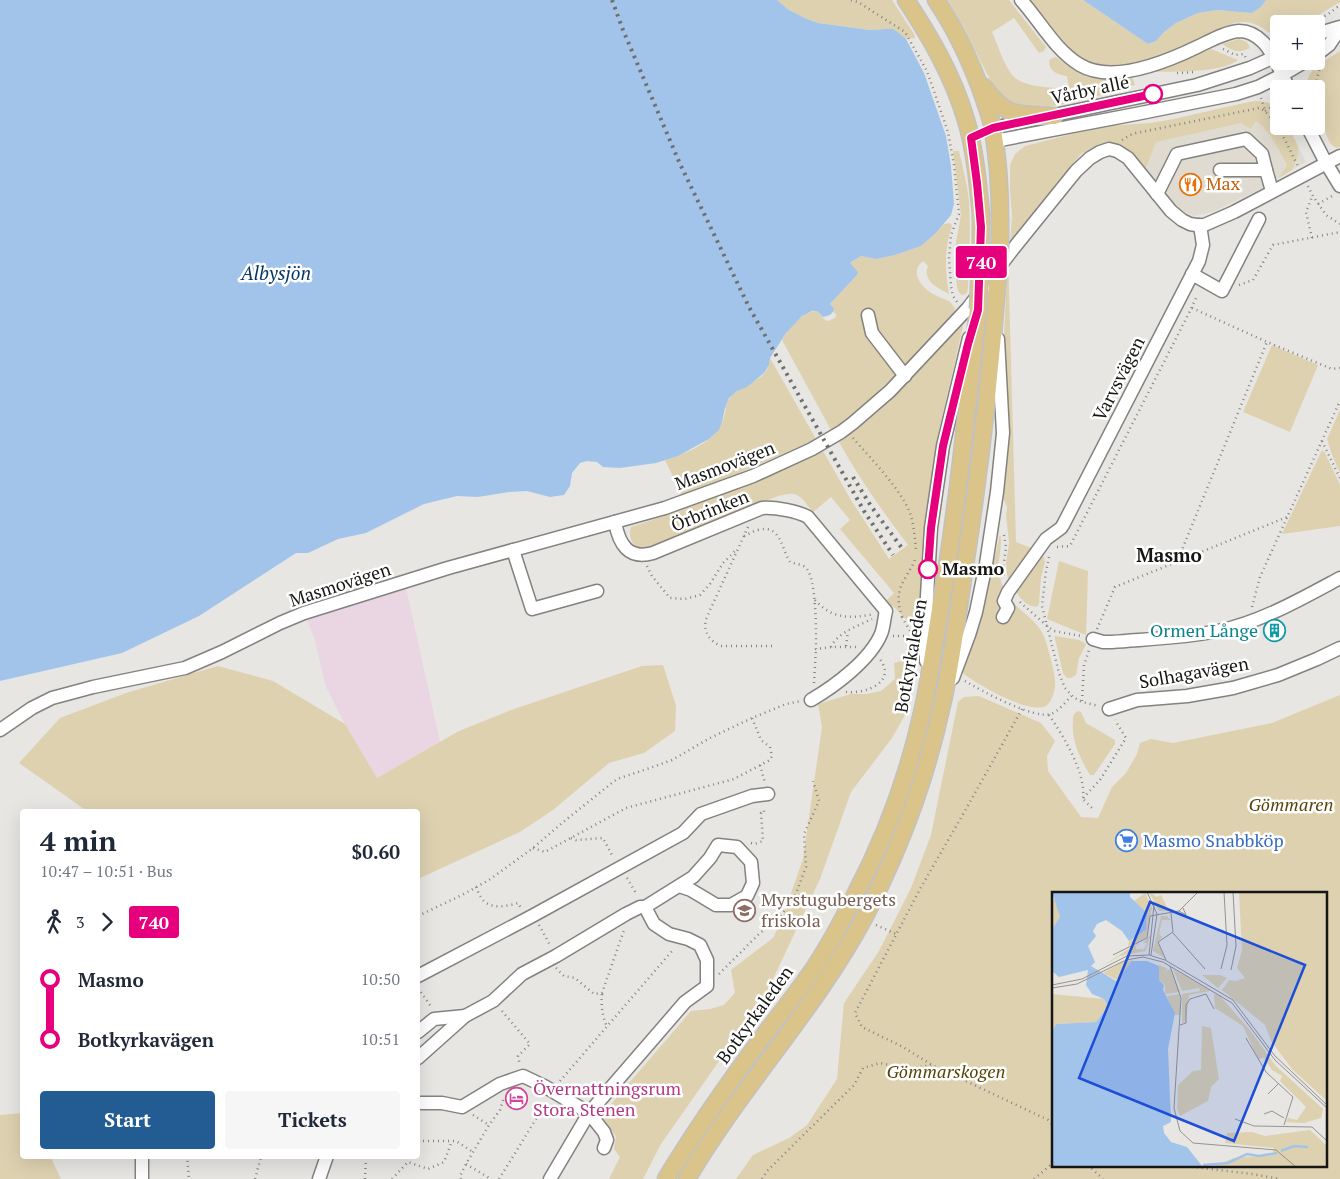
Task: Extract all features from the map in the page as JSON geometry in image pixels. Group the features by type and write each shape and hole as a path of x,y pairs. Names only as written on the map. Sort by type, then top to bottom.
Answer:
{"main road":[{"name":"Botkyrkaleden","path":"666,1179 705,1118 814,968 852,901 878,845 895,801 923,711 949,558 978,310 981,243 976,167 971,138 961,104 934,43 906,0"},
{"path":"687,1179 730,1113 811,1004 863,920 907,823 926,766 941,710 971,529 988,392 1000,248 1000,198 994,134 974,73 962,44 936,0"},
{"path":"974,73 993,100 1004,109 1014,113 1054,116"},
{"path":"971,138 994,134"}],"street":[{"path":"1021,0 1061,51 1080,65 1095,72 1123,72 1148,67 1238,31 1245,31 1259,38 1270,49"},
{"path":"1325,32 1340,28"},
{"path":"1325,51 1340,28"},
{"name":"Vårby allé","path":"994,134 1054,116 1197,85 1250,68 1270,59"},
{"path":"1280,70 1284,80"},
{"name":"Vårby allé","path":"994,134 1136,114 1236,94 1258,86 1291,70"},
{"path":"1312,135 1326,163 1336,190"},
{"path":"1157,194 1177,154 1246,139 1262,154 1272,192"},
{"path":"1109,150 1117,151 1128,158 1171,211 1182,220 1200,226 1216,220 1340,156"},
{"name":"Masmovägen","path":"0,730 32,708 52,698 85,689 185,668 304,613 448,568 665,508 753,476 812,449 845,429 870,410 904,376 968,308 1076,171 1090,158 1100,152 1109,150"},
{"path":"1220,170 1266,170"},
{"path":"1197,277 1222,291 1259,219"},
{"name":"Varvsvägen","path":"1009,590 1046,539 1061,528 1197,277 1203,240 1200,226"},
{"path":"868,314 872,333 904,376"},
{"name":"Örbrinken","path":"643,556 762,508 802,514 808,517 886,611"},
{"path":"615,522 617,535 623,546 632,553 643,556"},
{"path":"513,550 532,609 597,591"},
{"path":"1093,638 1103,642 1112,642 1219,631 1262,617 1285,607 1340,578"},
{"path":"1003,617 1008,608 1004,601 1009,590"},
{"path":"811,700 842,680 871,650 881,633 886,611"},
{"name":"Solhagavägen","path":"1109,709 1137,700 1187,696 1233,688 1278,675 1340,648"},
{"path":"420,975 528,913 620,869 683,833 701,814 752,796 768,794"},
{"path":"420,1056 466,1016 493,1002 522,974 621,917 645,907 693,877 710,858 718,845 737,847 750,862 753,883 747,896 731,905 716,905 691,890 679,886"},
{"path":"550,1179 589,1113 685,1002 707,986 707,960 700,945 688,939 669,934 654,924 645,907"},
{"path":"420,1030 434,1019 466,1016"},
{"path":"420,1103 442,1103 462,1107 500,1084 523,1076 589,1113 604,1132 607,1140 604,1148"},
{"path":"142,1159 142,1179"},
{"path":"319,1179 327,1159"}],"path":[{"path":"851,0 858,2 905,32 927,71 948,132 954,165 960,214 951,235 949,258 951,286 957,302"},
{"path":"1325,16 1340,6"},
{"path":"1265,111 1270,108"},
{"path":"1109,150 1130,135 1262,109 1269,115 1283,138 1304,175 1313,196 1326,216 1340,224"},
{"path":"1318,204 1336,190"},
{"path":"1312,238 1306,212 1313,196"},
{"path":"1222,291 1253,280 1273,245 1340,232"},
{"path":"1061,528 1053,547 1070,546 1191,308 1199,290 1197,277"},
{"path":"1191,308 1332,369 1340,368"},
{"path":"1178,562 1267,342"},
{"path":"1250,621 1260,577 1340,401"},
{"path":"845,429 890,481 911,515 916,554 914,564 904,579 898,599 902,617 915,638 920,642"},
{"path":"1322,441 1340,478"},
{"path":"744,515 748,528 706,619 705,630 714,643 720,646 776,646"},
{"path":"1082,702 1084,665 1093,638 1115,587 1287,518"},
{"path":"420,915 489,880 533,848 617,779 672,760 710,738 786,704 811,700 814,688 816,611 810,575 803,566 790,562 776,533 770,529 759,530 744,536"},
{"path":"1003,531 1006,547 1003,569 1004,579 1009,590 1054,631 1093,638"},
{"path":"643,556 652,576 670,598 685,599 700,595 710,584 723,563 738,548"},
{"path":"1052,551 1046,571 1042,606 1059,673 1065,688 1071,696 1082,702 1109,709 1126,738 1100,780 1083,800"},
{"path":"814,599 828,612 843,617 886,611 894,612 902,617"},
{"path":"830,647 848,631 886,611"},
{"path":"846,646 848,631"},
{"path":"897,635 915,638"},
{"path":"816,649 846,646 860,647 876,653 883,662 885,671 883,680 876,687 850,693 827,691"},
{"path":"961,679 978,689 1036,714 1049,715 1053,713 1066,703 1071,696"},
{"path":"1022,709 920,889 855,1013 862,1027 904,1047 932,1065 1048,1120 1052,1125"},
{"path":"1049,715 1068,745 1079,772 1084,793 1083,800"},
{"path":"533,848 546,852 626,808 734,778 770,760 772,756 770,747 761,740 752,718"},
{"path":"707,986 760,933 780,918 795,896 806,867 804,834 819,801 813,781"},
{"path":"1083,800 1092,808"},
{"path":"571,838 576,840 603,838 607,846"},
{"path":"620,869 645,907"},
{"path":"476,887 483,901 493,906 508,906 518,903 528,913 556,956 556,969 564,976 575,978 594,994 602,994"},
{"path":"607,1027 601,1007 602,994 625,926 621,917"},
{"path":"863,920 896,934"},
{"path":"552,1091 672,951"},
{"path":"420,990 432,1008"},
{"path":"505,1014 530,1044 518,1056"},
{"path":"762,1179 767,1171 854,1085 863,1068 880,1063 910,1069 932,1065"},
{"path":"461,1179 460,1176 466,1164 500,1110 504,1097 500,1084"},
{"path":"462,1107 489,1125"},
{"path":"499,1179 541,1111"},
{"path":"420,1141 456,1141 473,1152"},
{"path":"392,1179 408,1162 428,1169 444,1162 452,1141"},
{"path":"187,1159 189,1179"},
{"path":"255,1179 261,1159"},
{"path":"365,1179 366,1159"},
{"path":"466,1164 491,1179"},
{"path":"1034,1179 1052,1164"},
{"path":"1089,1166 1103,1179"},
{"path":"1185,1166 1280,1179"}],"shaded area":[{"path":"1249,102 1270,103 1270,135 1292,135 1306,162 1258,190 1213,212 1194,216 1173,206 1110,126 1151,123"},
{"path":"406,588 440,742 377,778 345,724 326,687 314,637 307,620"}],"green space":[{"path":"777,0 892,0 915,38 906,39 899,33 885,29 870,30 818,23 789,10"},
{"path":"948,0 1009,0 1046,47 1044,51 1039,53 1014,18 992,32 1007,67 1014,77 1021,81 1037,86 1069,88 1067,76 1051,69 1050,59 1056,57 1086,77 1112,79 1132,77 1135,85 1091,98 1046,107 1024,107 1007,102 988,76"},
{"path":"1030,0 1083,0 1148,44 1156,41 1176,23 1198,13 1217,10 1252,13 1261,7 1266,0 1340,0 1340,2 1319,15 1270,15 1270,33 1252,23 1238,22 1170,53 1138,63 1121,65 1090,63 1076,55"},
{"path":"1239,39 1247,42 1250,48 1236,51 1222,44"},
{"path":"1211,49 1238,60 1231,64 1211,69 1156,71"},
{"path":"1340,51 1340,147 1337,148 1330,143 1325,132 1325,80 1308,80 1313,70 1325,70 1325,60"},
{"path":"1257,101 1270,104 1270,135 1256,121 1251,129 1241,123 1156,142 1145,170 1122,147 1110,142 1101,144 1080,155 1010,242 1012,216 1010,165 1015,154 1025,146 1110,126 1151,123"},
{"path":"1270,135 1292,135 1298,146 1298,155 1292,170 1279,178 1287,165"},
{"path":"953,151 959,151 969,201 968,288 967,293 963,295 960,294 957,288 954,253 961,215"},
{"path":"950,223 952,226 949,234 946,260 949,294 929,280 927,276 928,266 923,261 919,266 917,275 926,289 950,302 955,309 953,313 870,400 831,430 782,340 792,326 806,314 817,311 825,320 829,321 836,317 836,314 833,312 834,308 830,304 858,272 849,264 861,256 876,259 921,246 944,224"},
{"path":"1008,254 1016,542 1031,548 1021,569 1009,581 1006,564 1009,543 1007,507 1002,495 1007,461 1009,422 1004,335"},
{"path":"964,322 939,430 930,486 923,542 919,635 893,606 889,606 886,601 894,593 840,529 850,520 831,497 812,513 805,502 796,494 778,496 649,548 637,547 632,542 630,535 631,527 680,511 823,451 851,500 889,559 908,545 872,495 839,442 889,401"},
{"path":"1272,345 1318,365 1290,432 1243,412"},
{"path":"770,358 816,439 735,475 682,495 665,460 695,448 715,434 722,424 728,401 741,388 762,376 769,366"},
{"path":"1340,410 1340,473 1327,439"},
{"path":"1322,450 1340,485 1340,526 1282,534"},
{"path":"1000,534 999,570 1003,587 1012,601 1040,629 1051,658 1055,688 1051,700 1044,707 1025,705 1001,696 961,672 991,565 996,554"},
{"path":"1038,555 1043,556 1045,562 1041,578 1039,603 1038,606 1034,607 1025,602 1015,590"},
{"path":"1059,561 1088,571 1086,635 1047,619"},
{"path":"1055,636 1079,640 1086,645 1079,658 1076,675 1071,678 1067,678 1063,673"},
{"path":"908,659 915,667 910,706 892,738 851,792 820,879 766,994 661,1144 643,1179 609,1179 620,1157 614,1149 616,1136 600,1117 691,1011 724,1005 735,993 731,970 773,938 782,919 803,859 822,727 818,704 851,694 867,694 881,691 895,679 894,663"},
{"path":"663,665 676,706 675,731 644,753 609,763 553,810 520,832 420,878 420,809 84,809 19,763 60,718 126,693 218,666 273,681 345,724 377,778 459,731 511,710 642,666"},
{"name":"Gömmarskogen","path":"1340,695 1340,1179 736,1179 753,1155 789,1138 807,1125 837,1079 844,1003 879,951 911,888 931,835 958,702 964,697 979,696 1041,723 1055,741 1047,756 1048,771 1081,817 1098,818 1112,787 1126,773 1137,754 1140,743 1151,739 1173,743 1272,723"},
{"path":"1078,711 1081,712 1086,723 1115,740 1115,744 1094,775 1090,775 1080,756 1073,735 1073,718 1074,714"},
{"path":"20,1113 20,1159 51,1159 61,1179 0,1179 0,1115"}],"water":[{"name":"Albysjön","path":"0,0 777,0 789,10 818,23 870,30 893,29 906,39 924,73 946,136 954,204 951,215 936,233 921,246 876,259 861,256 850,263 858,272 857,275 830,304 834,308 831,314 823,317 817,311 812,311 802,316 786,333 770,358 769,365 764,373 747,387 737,391 729,398 719,430 709,439 678,456 656,463 620,468 603,467 597,462 587,461 580,463 572,473 570,486 564,495 550,497 527,491 509,492 478,497 457,496 424,504 366,533 338,539 308,553 296,553 199,616 122,653 0,681"},
{"path":"1083,0 1266,0 1261,7 1252,13 1217,10 1198,13 1176,23 1156,41 1148,44"}],"railway":[{"path":"612,0 680,164 749,307 864,511 893,555"},
{"path":"853,477 871,506 904,551"}],"bus line":[{"name":"740","path":"928,569 931,528 943,446 978,310 981,227 976,167 971,138 993,128 1153,94"}],"place":[{"name":"Max","path":"1190,184"},
{"name":"Masmo","path":"928,569"},
{"name":"Ormen Långe","path":"1274,631"},
{"name":"Masmo Snabbköp","path":"1127,841"},
{"name":"Myrstugubergets friskola","path":"745,910"},
{"name":"Övernattningsrum Stora Stenen","path":"517,1099"}],"district":[{"name":"Masmo","path":"1169,555"}],"park label":[{"name":"Gömmaren","path":"1291,805"}]}
